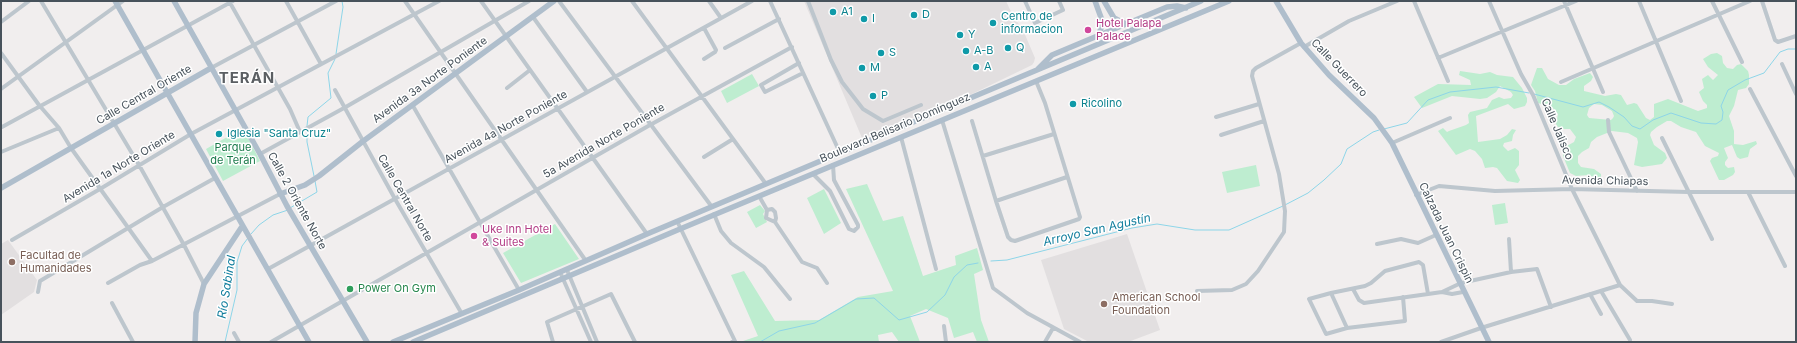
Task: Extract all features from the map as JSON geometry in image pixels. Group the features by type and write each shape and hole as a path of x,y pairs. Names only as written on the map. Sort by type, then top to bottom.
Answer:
{"main road":[{"name":"Calle 2 Oriente Norte","path":"174,1 236,110 280,194 367,342"},
{"name":"Avenida 3a Norte Poniente","path":"280,194 305,184 318,176 554,1"},
{"path":"1095,1 1103,23 1097,36"},
{"path":"1104,1 1114,18 1126,24"},
{"name":"Boulevard Belisario Domínguez","path":"393,342 567,270 677,221 1201,1"},
{"name":"Boulevard Belisario Domínguez","path":"413,342 680,228 1229,1"},
{"name":"Calle Guerrero","path":"1276,1 1303,45 1328,75 1352,96 1380,125 1388,136"},
{"path":"116,3 191,134 243,229 254,245 310,342"},
{"path":"1036,71 1052,55 1097,36 1167,7 1177,6 1186,8"},
{"name":"Calle Central Oriente","path":"1,188 211,68"},
{"path":"1027,75 1033,82"},
{"name":"Calzada Juan Crispin","path":"1388,136 1461,283 1463,292 1489,341"},
{"path":"195,342 196,313 204,284 243,229"}],"street":[{"path":"1,22 29,1"},
{"path":"41,1 67,42 139,165 204,284"},
{"path":"1,89 67,42 116,3 123,1"},
{"path":"286,1 321,64"},
{"name":"Calle Central Oriente","path":"211,68 336,1"},
{"path":"405,1 586,261"},
{"name":"Avenida 1a Norte Oriente","path":"12,240 191,134 439,1"},
{"path":"481,1 647,234"},
{"path":"260,154 441,53 529,1"},
{"path":"558,1 712,207"},
{"path":"632,1 766,184"},
{"path":"709,1 721,18"},
{"name":"Avenida 4a Norte Poniente","path":"268,269 752,1"},
{"path":"770,1 840,153"},
{"path":"808,1 831,60 842,82 863,109 883,121 921,105"},
{"path":"1025,1 1034,23 1062,10 1059,1"},
{"path":"1197,291 1232,290 1246,284 1258,271 1284,232 1285,211 1279,174 1252,76 1252,71 1349,21 1396,1"},
{"path":"1414,1 1448,81"},
{"name":"Calle Jalisco","path":"1489,1 1521,74 1533,95 1572,189 1620,285"},
{"path":"1438,58 1565,3 1576,1"},
{"path":"1639,1 1681,101"},
{"path":"1712,1 1742,62"},
{"path":"1561,82 1750,1"},
{"path":"1762,1 1776,42 1796,36"},
{"path":"2,126 230,2 278,86 301,131"},
{"path":"1565,3 1592,69 1604,92"},
{"path":"533,17 586,92"},
{"path":"725,48 779,19"},
{"path":"704,28 716,50 704,58"},
{"name":"5a Avenida Norte Poniente","path":"271,342 300,324 650,125 792,47"},
{"path":"1,53 39,105 59,128 71,148 152,261"},
{"path":"799,63 761,86 765,92 804,73"},
{"path":"1782,64 1796,92"},
{"path":"507,88 530,70"},
{"path":"778,75 783,83"},
{"path":"972,121 1008,237 1015,241 1079,220 1080,217 1045,103 1033,82"},
{"path":"1750,89 1796,176"},
{"name":"Calle Central Norte","path":"335,90 362,142 462,314"},
{"path":"1216,117 1260,104"},
{"path":"413,106 519,290"},
{"path":"1392,143 1450,118"},
{"path":"942,120 993,288 1027,313 1080,342"},
{"path":"1608,120 1609,132 1637,191"},
{"path":"1221,135 1264,121"},
{"path":"1,152 59,128"},
{"path":"983,156 1054,134"},
{"path":"901,137 936,269"},
{"path":"1662,138 1712,239"},
{"path":"704,157 733,139"},
{"path":"813,174 830,191 849,229 854,231 858,225 834,180 833,165"},
{"path":"996,201 1067,177"},
{"path":"38,292 40,281 163,207 215,178"},
{"name":"Avenida Chiapas","path":"1416,195 1439,186 1495,191 1572,189 1688,192 1796,192"},
{"path":"1748,192 1784,266"},
{"path":"108,283 140,264 152,261 184,245 280,194"},
{"path":"758,196 767,210 766,218 775,222 802,262 818,268 828,283"},
{"path":"767,210 771,209 775,212 775,222"},
{"path":"714,214 721,231 731,242 764,267 790,299"},
{"path":"677,221 733,341"},
{"path":"1377,244 1401,239 1418,243 1436,235"},
{"path":"1509,239 1511,272"},
{"path":"1403,297 1405,321 1347,328 1326,334 1309,299 1353,289 1371,283 1385,271 1419,262 1423,265 1428,294"},
{"path":"1353,289 1358,300 1364,303 1442,292 1461,283 1511,272 1537,269 1551,308"},
{"path":"567,270 597,342"},
{"path":"560,272 591,342"},
{"path":"1440,342 1620,285 1637,301 1652,301 1672,304"},
{"path":"1601,291 1630,340"},
{"path":"1442,292 1452,294 1463,292"},
{"path":"1331,293 1347,328"},
{"path":"554,342 547,322 611,294 635,342"},
{"path":"1590,294 1601,314"},
{"path":"112,303 133,342"},
{"path":"944,326 946,342"},
{"path":"1045,342 1053,328"},
{"path":"234,333 239,342"}],"shaded area":[{"path":"804,1 1006,1 1013,16 1023,30 1035,58 1034,62 1032,65 970,95 862,138"},
{"name":"American School Foundation","path":"1127,234 1160,330 1128,342 1089,342 1064,329 1041,260"},
{"name":"Facultad de Humanidades","path":"8,240 37,280 34,292 1,315 1,244"}],"green space":[{"path":"1717,53 1722,56 1723,63 1727,68 1733,69 1737,65 1741,64 1748,71 1749,75 1749,84 1746,88 1738,90 1734,106 1729,116 1734,131 1734,144 1743,145 1756,141 1757,144 1750,149 1748,157 1740,159 1737,157 1732,145 1724,148 1728,158 1725,165 1728,168 1734,167 1735,172 1733,175 1724,180 1719,180 1710,161 1712,158 1718,156 1719,153 1705,146 1696,132 1681,127 1671,121 1667,121 1657,127 1651,132 1650,135 1654,145 1665,153 1667,158 1662,164 1642,167 1634,165 1638,142 1637,138 1628,133 1612,131 1597,137 1591,142 1589,148 1578,156 1578,163 1581,167 1594,169 1601,174 1601,177 1596,178 1588,175 1576,176 1570,173 1563,156 1563,152 1565,147 1574,142 1576,137 1570,129 1561,129 1558,127 1556,124 1558,114 1552,107 1538,103 1535,91 1531,85 1537,68 1542,68 1548,79 1559,85 1566,85 1574,79 1590,73 1593,77 1591,81 1584,86 1584,91 1605,96 1616,94 1621,95 1627,105 1634,103 1637,104 1646,118 1650,120 1654,117 1654,104 1668,99 1698,111 1707,108 1707,105 1703,101 1699,92 1704,88 1702,79 1708,75 1713,80 1718,75 1708,67 1703,59 1711,54","holes":["1594,104 1602,105 1612,111 1614,116 1613,118 1611,120 1589,118 1587,115 1589,108"]},
{"path":"1460,71 1480,74 1490,72 1497,75 1513,77 1522,88 1527,98 1525,106 1514,109 1508,104 1476,116 1478,142 1500,139 1507,135 1512,129 1516,130 1512,141 1504,143 1503,146 1508,151 1515,148 1519,151 1519,165 1515,170 1520,180 1518,183 1507,181 1497,168 1485,168 1482,159 1475,151 1470,149 1456,155 1438,131 1443,128 1447,132 1466,125 1469,123 1468,115 1470,112 1487,108 1492,100 1499,97 1504,99 1511,98 1513,95 1511,92 1500,86 1496,92 1487,98 1480,99 1452,96 1422,108 1414,97 1438,84 1471,85 1470,80 1459,75"},
{"path":"752,74 759,86 727,103 721,91"},
{"name":"Parque de Terán","path":"243,128 260,161 223,181 206,149"},
{"path":"1256,165 1260,186 1227,193 1222,172"},
{"path":"867,184 883,221 903,216 923,276 956,265 955,256 977,248 983,270 974,274 981,320 989,342 977,342 973,332 954,338 948,318 926,309 910,316 920,342 899,342 892,332 878,335 879,342 740,342 758,336 731,275 744,271 775,321 819,320 858,297 893,291 846,189"},
{"path":"824,189 841,223 824,234 807,198"},
{"path":"1505,203 1508,223 1495,225 1492,205"},
{"path":"760,205 765,211 763,214 767,222 756,228 747,212"},
{"path":"555,224 579,259 521,283 503,253"}],"waterway":[{"name":"Río Sabinal","path":"336,54 343,7 342,1"},
{"name":"Arroyo San Agustín","path":"1534,94 1583,107 1599,102 1624,117 1632,126 1640,129 1653,120 1671,113 1701,123 1716,124 1722,120 1723,112 1721,106 1728,90 1745,80 1764,73 1780,52 1788,49 1796,49"},
{"name":"Río Sabinal","path":"307,126 308,117 331,98 328,73 335,59"},
{"name":"Arroyo San Agustín","path":"1384,129 1407,123 1428,100 1450,92 1496,87 1529,93"},
{"name":"Río Sabinal","path":"307,129 307,142 314,176"},
{"name":"Arroyo San Agustín","path":"1285,205 1308,193 1324,180 1341,164 1347,149 1373,132 1379,130"},
{"name":"Río Sabinal","path":"290,208 317,192 315,181"},
{"name":"Arroyo San Agustín","path":"991,261 1007,260 1132,228 1157,224 1195,230 1229,230 1283,206"},
{"name":"Río Sabinal","path":"251,234 259,225 273,215 288,210"},
{"name":"Río Sabinal","path":"225,342 237,290 237,262 242,246 248,238"},
{"name":"Arroyo San Agustín","path":"760,342 779,331 815,323 856,299 874,298 899,320 927,312 945,295 954,277 967,265 978,263"}],"place":[{"name":"A1","path":"833,12"},
{"name":"D","path":"914,15"},
{"name":"I","path":"864,19"},
{"name":"Centro de informacion","path":"993,23"},
{"name":"Hotel Palapa Palace","path":"1088,30"},
{"name":"Y","path":"960,35"},
{"name":"Q","path":"1008,48"},
{"name":"A-B","path":"966,51"},
{"name":"S","path":"881,53"},
{"name":"A","path":"976,67"},
{"name":"M","path":"862,68"},
{"name":"P","path":"873,96"},
{"name":"Ricolino","path":"1073,104"},
{"name":"Iglesia \"Santa Cruz\"","path":"219,134"},
{"name":"Uke Inn Hotel & Suites","path":"474,236"},
{"name":"Facultad de Humanidades","path":"12,262"},
{"name":"Power On Gym","path":"350,289"},
{"name":"American School Foundation","path":"1104,304"}],"district":[{"name":"TERÁN","path":"247,78"}]}
